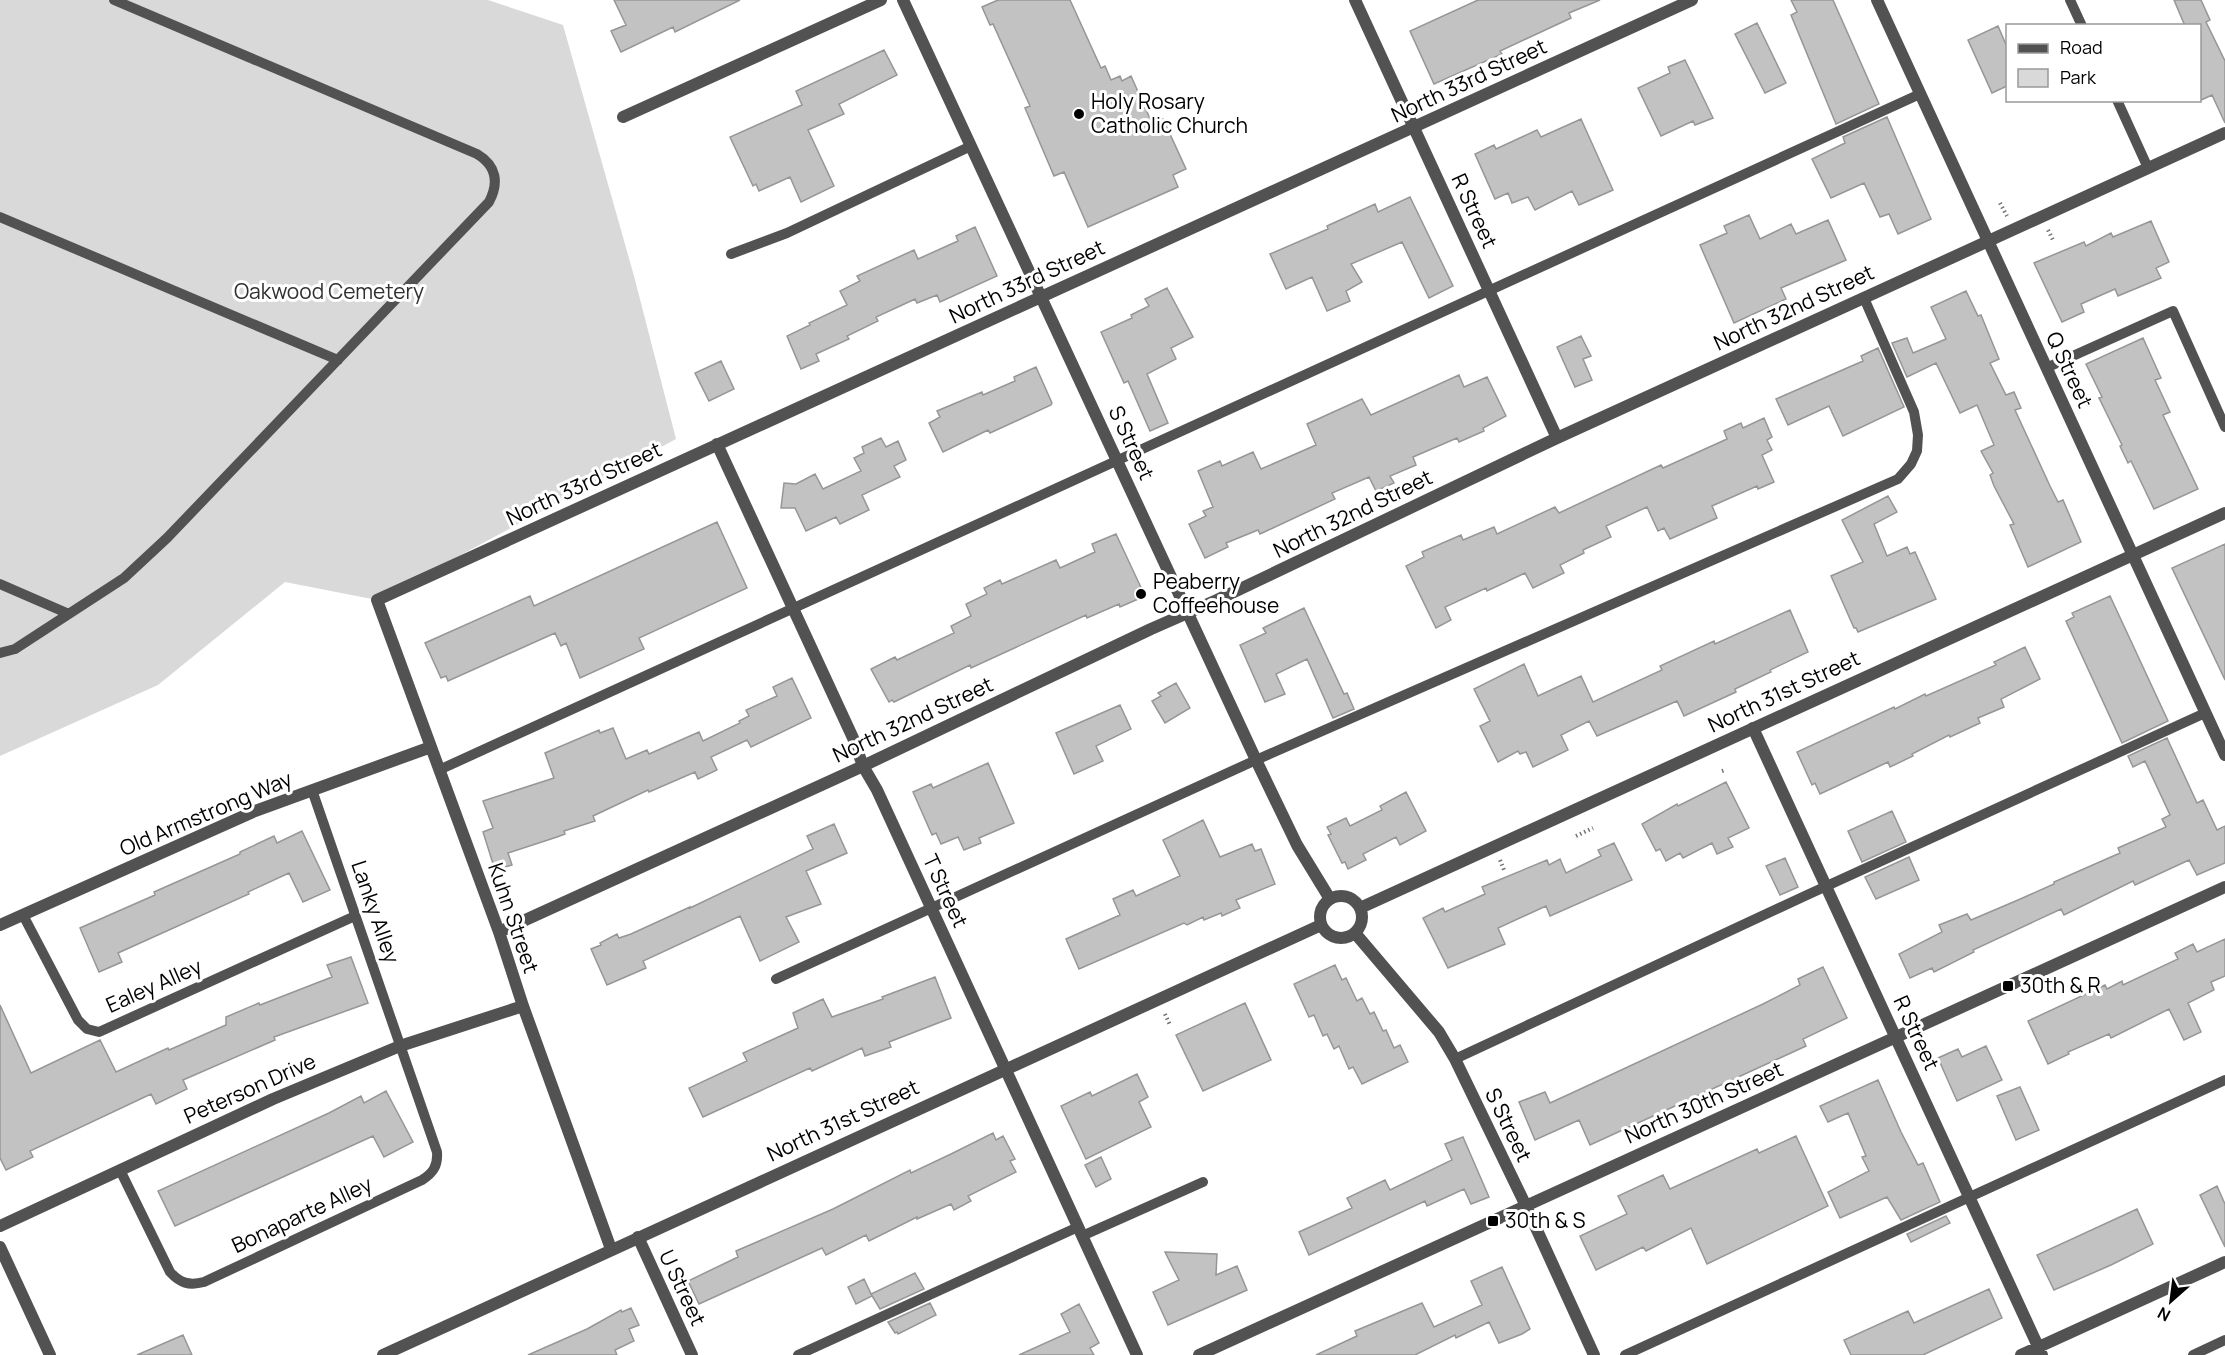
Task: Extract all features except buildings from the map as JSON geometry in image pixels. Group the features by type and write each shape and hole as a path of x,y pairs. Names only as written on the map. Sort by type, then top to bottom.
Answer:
{"street":[{"path":"623,117 881,0"},
{"name":"S Street","path":"903,0 1256,760 1297,845 1330,899"},
{"name":"R Street","path":"1355,0 1557,438"},
{"name":"North 33rd Street","path":"377,600 1414,127 1678,3 1692,0"},
{"name":"Q Street","path":"1877,0 2225,755"},
{"name":"North 32nd Street","path":"499,932 863,766 1557,438 2225,133"},
{"name":"T Street","path":"717,444 853,738 863,766 877,790 1137,1355"},
{"name":"North 31st Street","path":"1360,908 2225,513"},
{"name":"Kuhn Street","path":"377,600 499,932 523,1006 611,1249"},
{"name":"R Street","path":"1754,728 2041,1351"},
{"name":"Old Armstrong Way","path":"0,925 220,826 431,747"},
{"name":"North 30th Street","path":"1199,1355 2225,887"},
{"path":"1336,896 1350,898 1360,908 1362,921 1355,933 1349,937 1336,938 1324,931 1319,919 1322,908 1330,899 1336,896"},
{"name":"North 31st Street","path":"383,1355 1321,925"},
{"name":"S Street","path":"1355,933 1439,1032 1455,1059 1594,1355"},
{"name":"Peterson Drive","path":"0,1226 273,1099 400,1046 523,1006"},
{"name":"U Street","path":"638,1237 692,1355"},
{"path":"0,1247 50,1355"},
{"path":"2021,1355 2041,1351 2225,1262"}],"lane":[{"path":"0,653 15,649 124,578 168,538 489,202 495,190 493,169 487,160 477,154 114,0"},
{"path":"2070,0 2081,24"},
{"path":"439,770 1920,94"},
{"path":"2118,102 2148,168"},
{"path":"730,254 787,233 971,146"},
{"path":"0,217 338,360"},
{"path":"776,979 1256,760 1898,479 1911,464 1917,451 1918,435 1914,412 1864,298"},
{"path":"2046,368 2173,311 2225,427"},
{"path":"0,584 69,614"},
{"path":"1455,1059 2205,713"},
{"name":"Lanky Alley","path":"312,790 400,1046"},
{"name":"Ealey Alley","path":"23,915 78,1020 94,1032 99,1032 356,916"},
{"name":"Bonaparte Alley","path":"120,1170 170,1272 185,1284 204,1282 422,1180 435,1169 438,1162 437,1152 400,1046"},
{"path":"1625,1355 2225,1080"},
{"path":"798,1355 1080,1232 1203,1182"},
{"path":"2193,1355 2225,1340"}],"path":[{"path":"2000,203 2007,216"},
{"path":"1576,836 1593,828"},
{"path":"1167,1018 1170,1026"}],"green space":[{"name":"Oakwood Cemetery","path":"0,0 488,0 563,25 634,276 676,439 377,600 285,582 158,685 0,756"}],"place":[{"name":"Holy Rosary Catholic Church","path":"1079,114"},
{"name":"Peaberry Coffeehouse","path":"1141,594"},
{"name":"30th & R","path":"2008,986"},
{"name":"30th & S","path":"1493,1221"}]}
